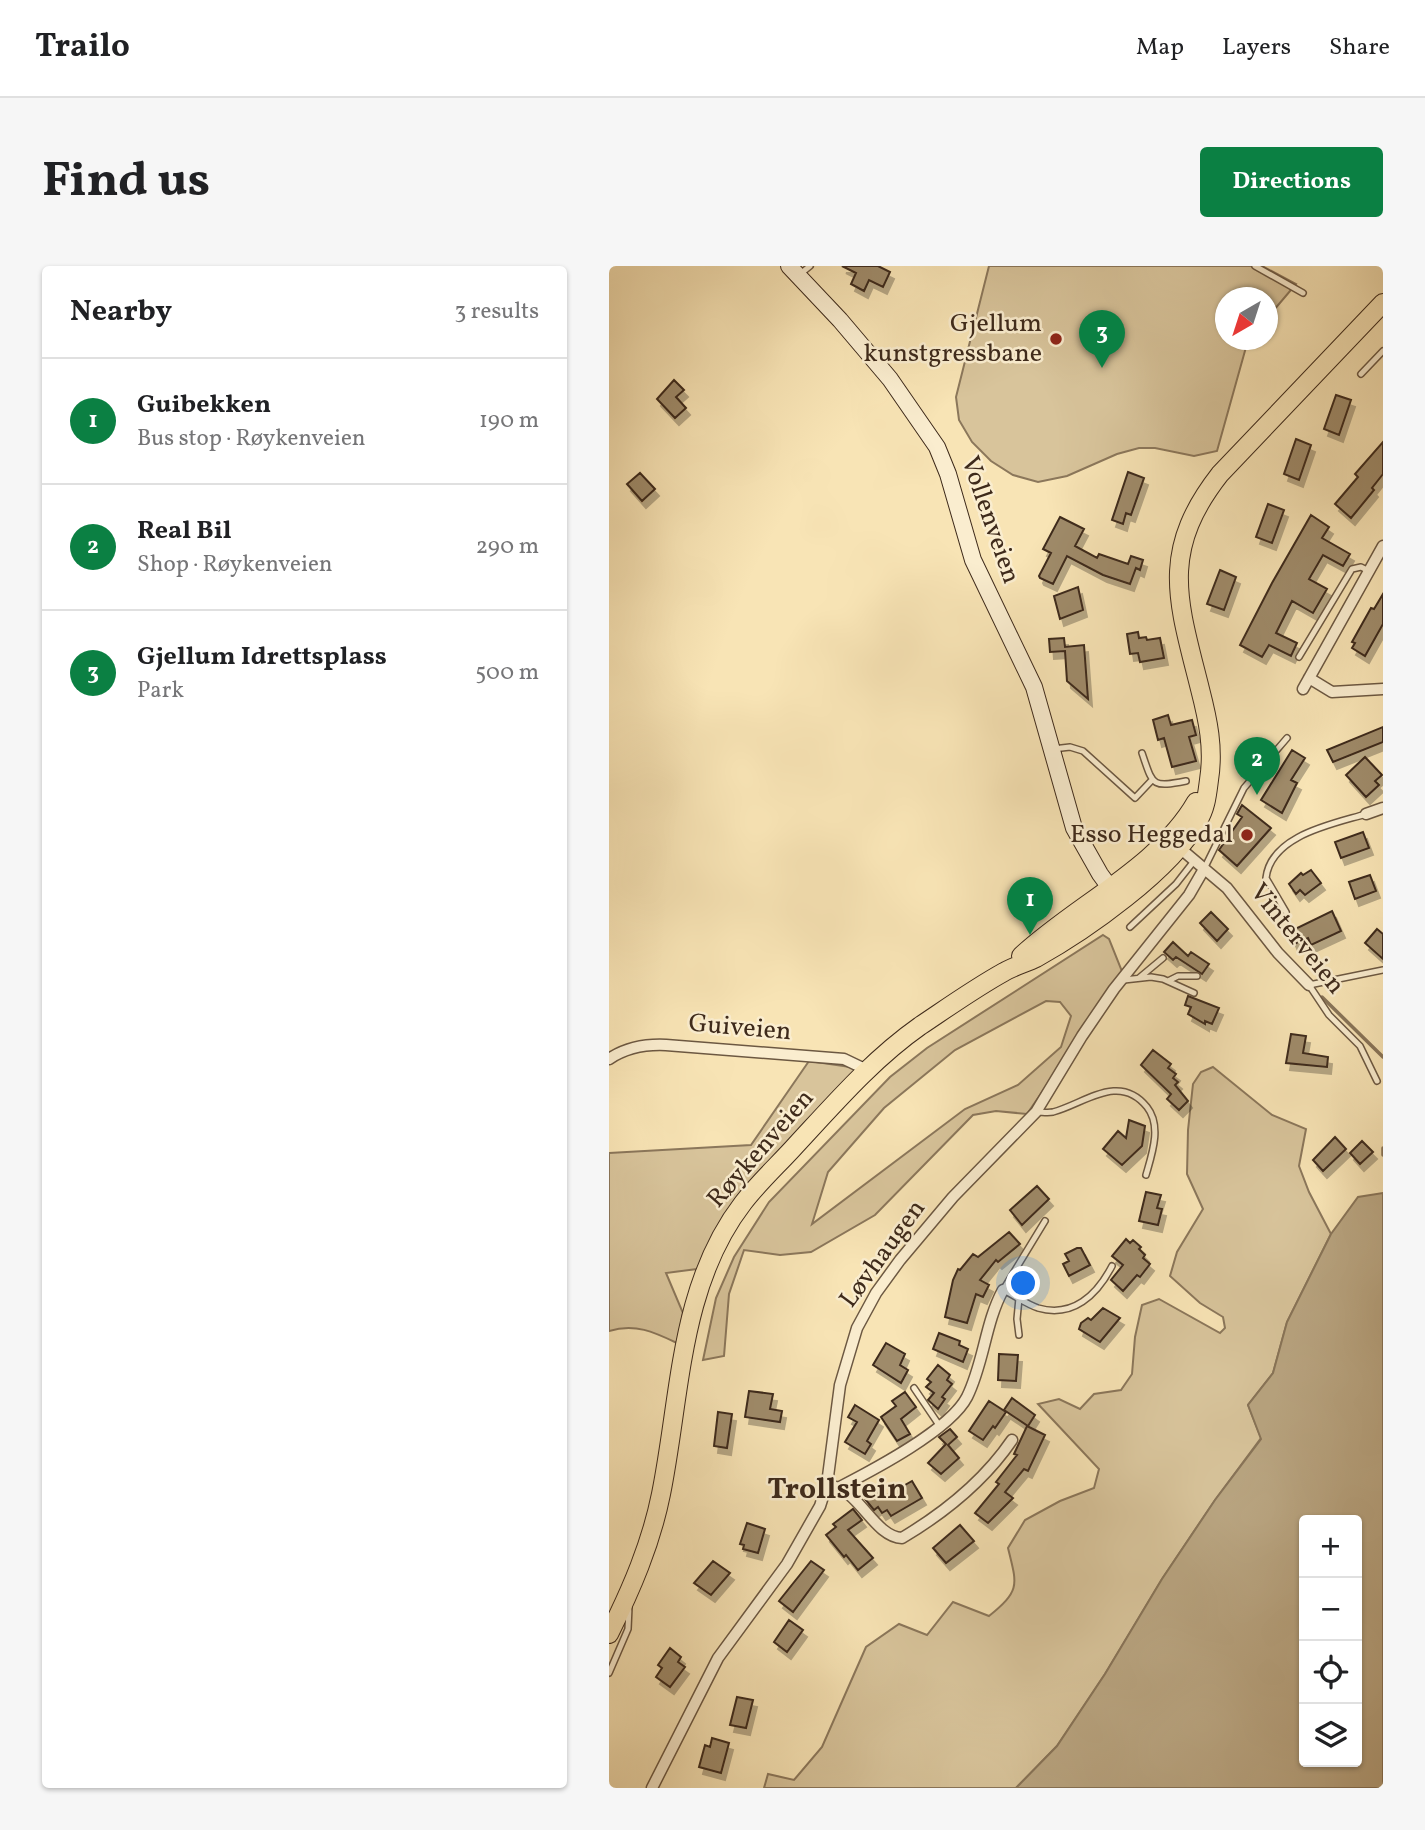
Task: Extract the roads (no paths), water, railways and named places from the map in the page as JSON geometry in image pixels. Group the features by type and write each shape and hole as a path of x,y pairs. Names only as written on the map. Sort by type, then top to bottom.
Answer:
{"main road":[{"name":"Vollenveien","path":"799,269 890,379 937,447 948,474 973,560 1030,677 1074,828 1114,894"},
{"name":"Røykenveien","path":"609,1634 655,1522 689,1323 699,1286 725,1230 748,1197 882,1055 1005,971 1034,959 1058,944 1114,894 1156,872 1173,842 1202,813 1212,760 1210,733 1179,601 1179,558 1185,533 1199,503 1220,474 1383,303"}],"street":[{"path":"1303,689 1383,546"},
{"path":"1309,678 1332,692 1383,690"},
{"path":"1366,814 1383,808"},
{"name":"Vinterveien","path":"1173,842 1227,888 1278,953 1309,985"},
{"name":"Løvhaugen","path":"652,1788 718,1658 787,1564 820,1506 827,1485 839,1385 857,1328 876,1293 900,1259 953,1197 1037,1112 1082,1036 1121,980 1189,895 1204,869"},
{"name":"Guiveien","path":"609,1059 619,1052 644,1044 843,1059 853,1061 867,1070"},
{"path":"840,1488 918,1442 966,1399 994,1306 1003,1290"},
{"path":"827,1485 840,1488 885,1531 894,1538 902,1538 967,1491 996,1462 1012,1440"}],"lane":[{"path":"1255,266 1303,293"},
{"path":"1361,374 1383,351"},
{"path":"1299,657 1352,569 1356,566 1369,571"},
{"path":"1329,608 1342,616"},
{"path":"1204,869 1244,788 1287,738"},
{"path":"1053,749 1070,747 1083,751 1135,798 1152,780"},
{"path":"1142,753 1152,780 1163,786 1186,781"},
{"path":"1286,912 1266,878 1275,858 1284,847 1301,836 1366,814"},
{"path":"1130,927 1175,884 1194,860"},
{"path":"1139,978 1163,958"},
{"path":"1309,985 1383,970"},
{"path":"1168,981 1178,976 1197,976"},
{"path":"1121,980 1151,977 1168,981 1194,993"},
{"name":"Vinterveien","path":"1309,985 1329,1014 1360,1046 1377,1081"},
{"path":"1037,1112 1051,1112 1113,1090 1140,1098 1150,1111 1155,1128 1153,1151 1146,1175"},
{"path":"1045,1221 1003,1290 1037,1307 1058,1310 1079,1306 1095,1292 1112,1266"},
{"path":"1019,1298 1019,1335"},
{"path":"914,1388 939,1425"},
{"path":"609,1673 628,1629 628,1593"}],"waterway":[{"path":"1322,997 1383,1057"},
{"path":"1383,1148 1383,1155"}],"place":[{"name":"Gjellum kunstgressbane","path":"1056,339"},
{"name":"Gjellum Idrettsplass","path":"1102,368"},
{"name":"Real Bil","path":"1257,795"},
{"name":"Esso Heggedal","path":"1247,835"},
{"name":"Guibekken","path":"1030,935"}],"district":[{"name":"Trollstein","path":"837,1490"}]}
